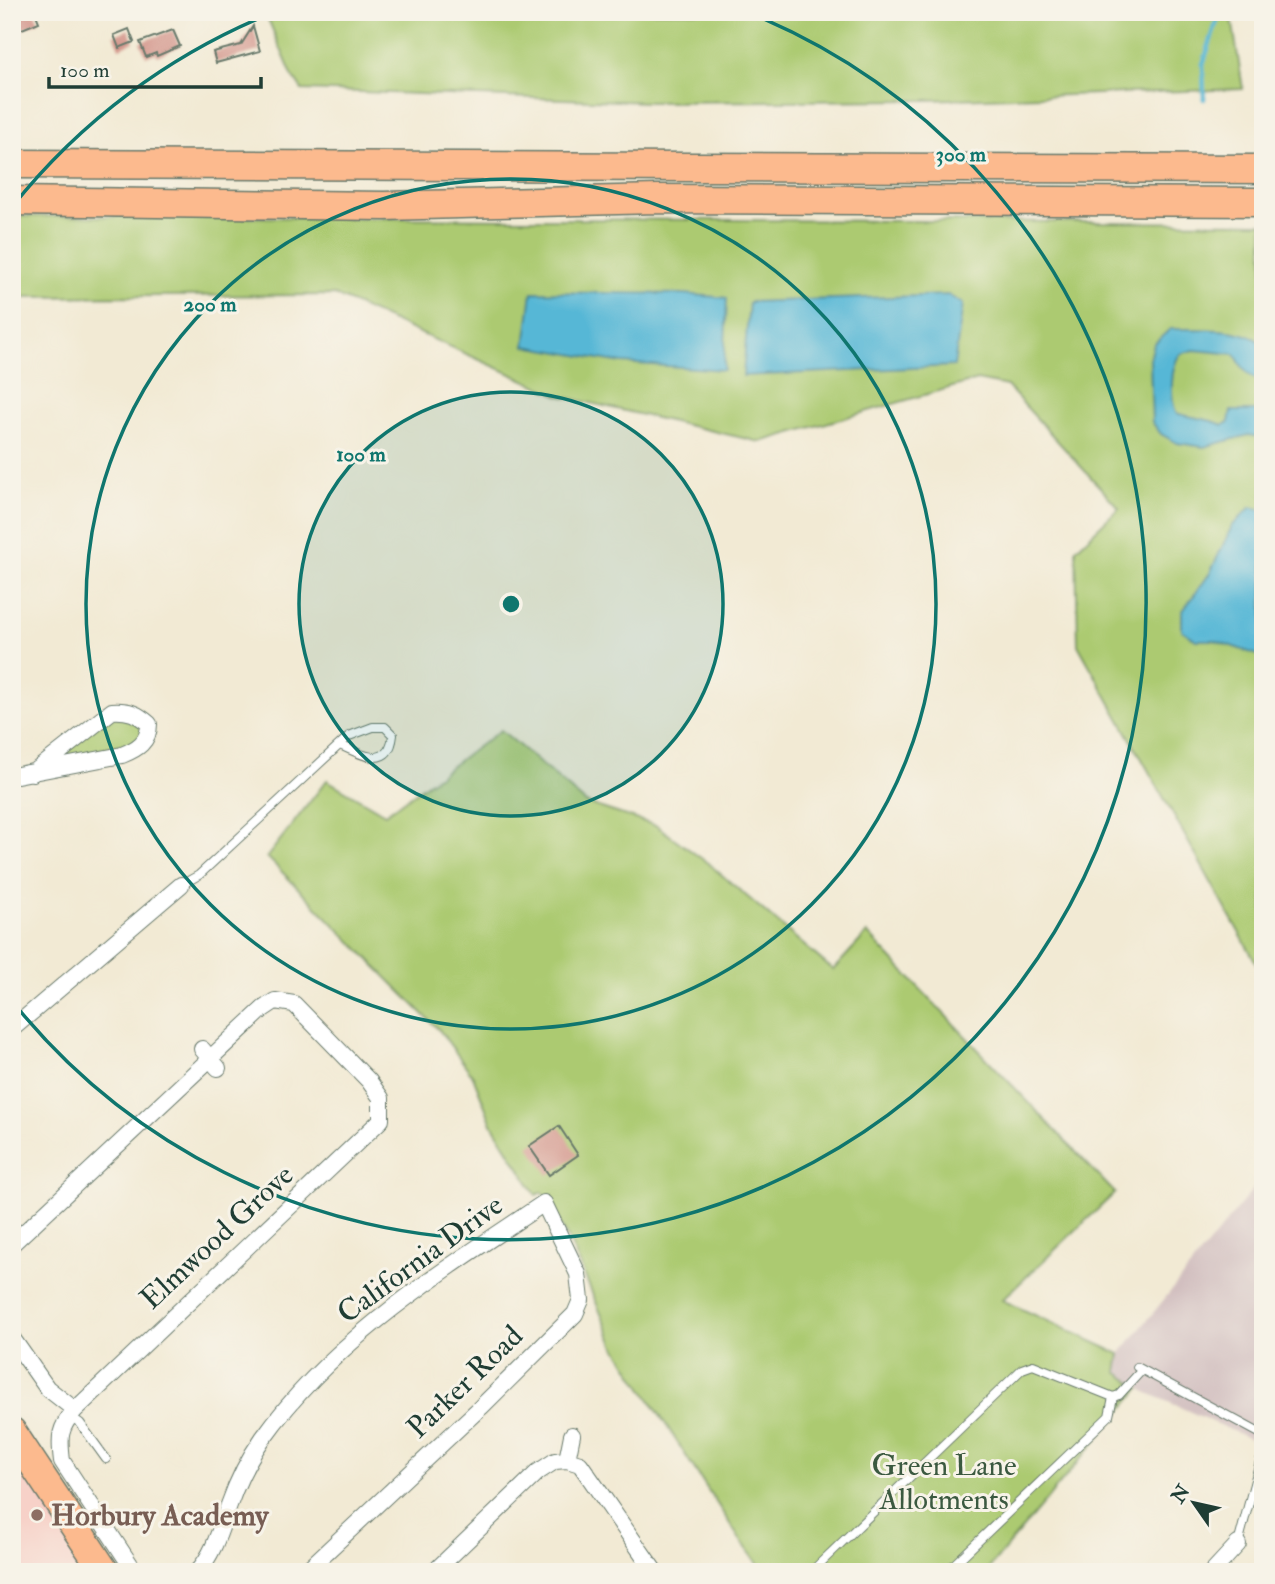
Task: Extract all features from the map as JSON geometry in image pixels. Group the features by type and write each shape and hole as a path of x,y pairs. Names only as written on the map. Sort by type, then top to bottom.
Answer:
{"highway":[{"path":"12,164 399,168 664,165 1263,169"},
{"path":"12,201 384,206 657,199 1263,202"},
{"path":"12,1432 25,1461 105,1572"}],"street":[{"path":"12,776 33,773 133,751 149,734 149,724 140,715 127,710 112,711 33,773"},
{"path":"12,1029 181,885"},
{"name":"Elmwood Grove","path":"12,1244 263,1009 275,1001 294,1004 369,1081 381,1098 381,1120 72,1413"},
{"name":"California Drive","path":"197,1572 214,1546 247,1465 263,1439 297,1396 389,1309 544,1203"},
{"name":"Parker Road","path":"305,1572 481,1407 575,1314 581,1300 578,1274 544,1203"},
{"path":"12,1338 47,1388 72,1413 64,1423 59,1442 62,1461 135,1572"},
{"path":"567,1460 572,1435"},
{"path":"434,1572 538,1472 555,1461 567,1460 580,1464 654,1572"},
{"path":"1212,1572 1238,1544"}],"lane":[{"path":"181,885 199,875 349,736 373,727 385,727 393,735 385,753 372,759 340,745"},
{"path":"811,1572 1022,1369 1032,1366 1113,1397 1119,1395 1140,1369 1263,1435"},
{"path":"946,1572 1109,1416 1113,1397"},
{"path":"72,1413 106,1459"},
{"path":"1238,1544 1263,1450"}],"shaded area":[{"path":"1263,1177 1263,1396 1253,1440 1144,1391 1117,1372 1120,1354"},
{"name":"Horbury Academy","path":"12,1432 95,1572 12,1572"}],"green space":[{"path":"265,12 1231,12 1243,89 925,100 650,102 302,90 292,75"},
{"path":"12,216 1263,223 1263,975 1078,645 1076,549 1119,508 1007,386 977,380 760,442 560,396 335,295 14,297"},
{"path":"112,711 149,724 142,744 47,761"},
{"name":"Green Lane Allotments","path":"501,730 586,803 657,826 709,864 833,970 867,933 1115,1193 1002,1300 1120,1354 1117,1372 1140,1388 986,1572 764,1572 739,1538 614,1344 571,1244 543,1192 536,1195 492,1124 473,1076 440,1031 267,857 327,780 385,814"}],"water":[{"path":"532,292 684,294 727,298 724,370 622,363 525,346"},
{"path":"948,295 963,304 954,366 743,376 749,302"},
{"path":"1170,329 1236,332 1258,341 1264,352 1263,381 1249,375 1235,354 1194,350 1180,354 1173,375 1172,391 1176,413 1223,425 1229,422 1231,411 1263,411 1263,438 1249,435 1204,447 1177,443 1161,434 1152,422 1150,359 1154,344"},
{"path":"1251,507 1263,510 1263,657 1214,640 1196,640 1182,630 1182,612 1210,573 1232,526"}],"building":[{"path":"12,12 35,12 39,22 15,32"},
{"path":"253,26 260,51 216,63 213,52 241,45"},
{"path":"129,29 134,42 119,48 114,35"},
{"path":"173,30 180,46 157,56 156,53 146,57 140,42"},
{"path":"559,1126 578,1155 549,1175 529,1146"}],"waterway":[{"path":"1204,99 1203,64 1220,12"}],"railway":[{"path":"1261,1572 1263,1564"}],"place":[{"name":"Horbury Academy","path":"37,1515"}]}
